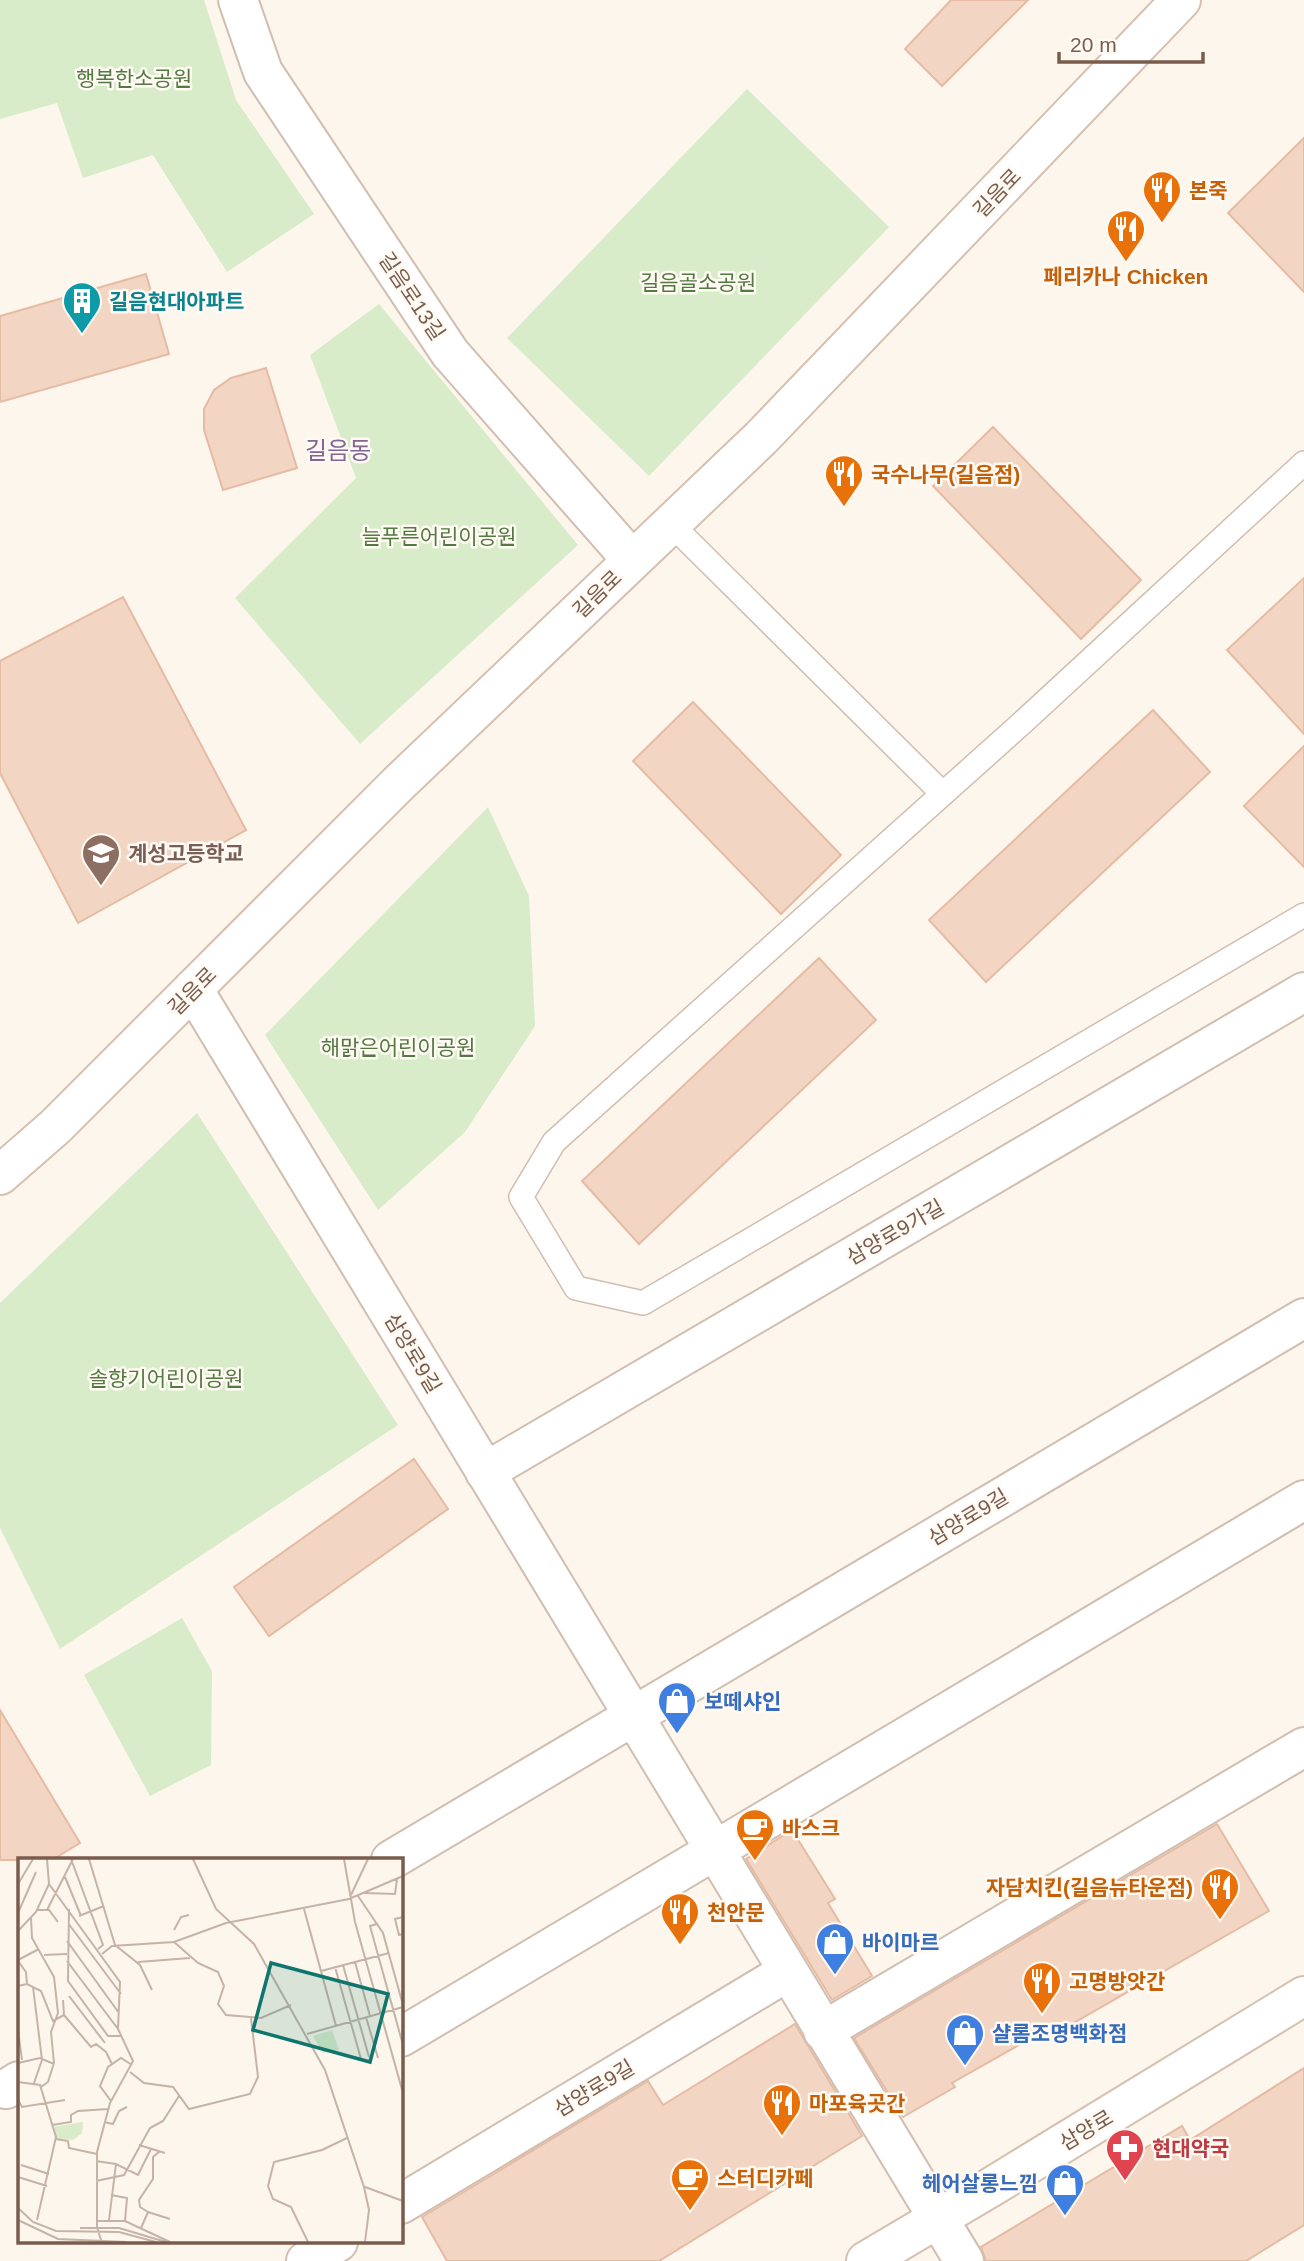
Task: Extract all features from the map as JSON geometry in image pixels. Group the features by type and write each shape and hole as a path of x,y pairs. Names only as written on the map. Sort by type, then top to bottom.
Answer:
{"street":[{"name":"길음로13길","path":"238,0 262,72 450,353 632,560"},
{"name":"길음로","path":"0,1175 55,1127 398,783 761,438 1181,0"},
{"name":"삼양로9길","path":"193,989 964,2261"},
{"name":"삼양로9가길","path":"485,1472 1304,992"},
{"name":"삼양로9길","path":"394,1858 1304,1318"},
{"path":"402,2036 1304,1500"},
{"path":"823,2031 1304,1747"},
{"name":"삼양로9길","path":"402,2203 787,1972"},
{"name":"삼양로","path":"866,2261 1304,1996"},
{"path":"306,2261 335,2244"}],"lane":[{"path":"1304,463 943,794 554,1142 521,1197 576,1288 643,1303 1304,915"},
{"path":"671,524 943,794"}],"green space":[{"name":"행복한소공원","path":"0,0 204,0 236,100 314,214 227,272 153,155 83,178 57,103 0,119"},
{"name":"길음골소공원","path":"747,89 889,227 649,476 507,338"},
{"name":"늘푸른어린이공원","path":"379,304 578,545 360,744 235,598 356,478 310,355"},
{"name":"해맑은어린이공원","path":"488,807 529,896 535,1026 465,1132 378,1210 265,1035"},
{"name":"솔향기어린이공원","path":"197,1113 398,1425 60,1649 0,1528 0,1303"},
{"path":"182,1618 212,1671 211,1765 150,1796 84,1675"}],"building":[{"path":"951,0 1028,0 942,86 905,49"},
{"path":"1304,138 1304,292 1228,213"},
{"name":"길음현대아파트","path":"146,274 169,354 0,402 0,316"},
{"path":"266,368 297,468 223,490 204,430 204,409 214,390 231,378"},
{"path":"993,427 1141,580 1081,639 933,486"},
{"path":"1304,578 1304,734 1227,650"},
{"path":"123,597 246,830 78,923 0,773 0,661"},
{"path":"693,702 841,855 781,914 633,761"},
{"path":"1153,710 1210,772 986,982 929,920"},
{"path":"1304,746 1304,867 1244,806"},
{"path":"819,958 876,1020 639,1244 582,1181"},
{"path":"414,1459 448,1509 269,1636 234,1587"},
{"path":"0,1710 80,1843 55,1858 0,1860"},
{"path":"1217,1824 1269,1911 1044,2040 1040,2033 952,2083 955,2087 903,2117 854,2038"},
{"path":"792,1830 835,1899 828,1903 872,1976 832,2000 746,1859"},
{"path":"795,2024 862,2136 659,2261 447,2261 422,2217 648,2081 663,2105"},
{"path":"1304,2068 1304,2225 1246,2261 986,2261 981,2247 1182,2126 1190,2140"}],"place":[{"name":"본죽","path":"1162,224"},
{"name":"페리카나 Chicken","path":"1126,263"},
{"name":"길음현대아파트","path":"82,335"},
{"name":"국수나무(길음점)","path":"844,508"},
{"name":"계성고등학교","path":"101,887"},
{"name":"보떼샤인","path":"677,1735"},
{"name":"바스크","path":"755,1862"},
{"name":"자담치킨(길음뉴타운점)","path":"1220,1921"},
{"name":"천안문","path":"680,1946"},
{"name":"바이마르","path":"835,1976"},
{"name":"고명방앗간","path":"1042,2015"},
{"name":"샬롬조명백화점","path":"965,2067"},
{"name":"마포육곳간","path":"782,2137"},
{"name":"현대약국","path":"1125,2182"},
{"name":"스터디카페","path":"690,2212"},
{"name":"헤어살롱느낌","path":"1065,2217"}],"district":[{"name":"길음동","path":"338,450"}]}
